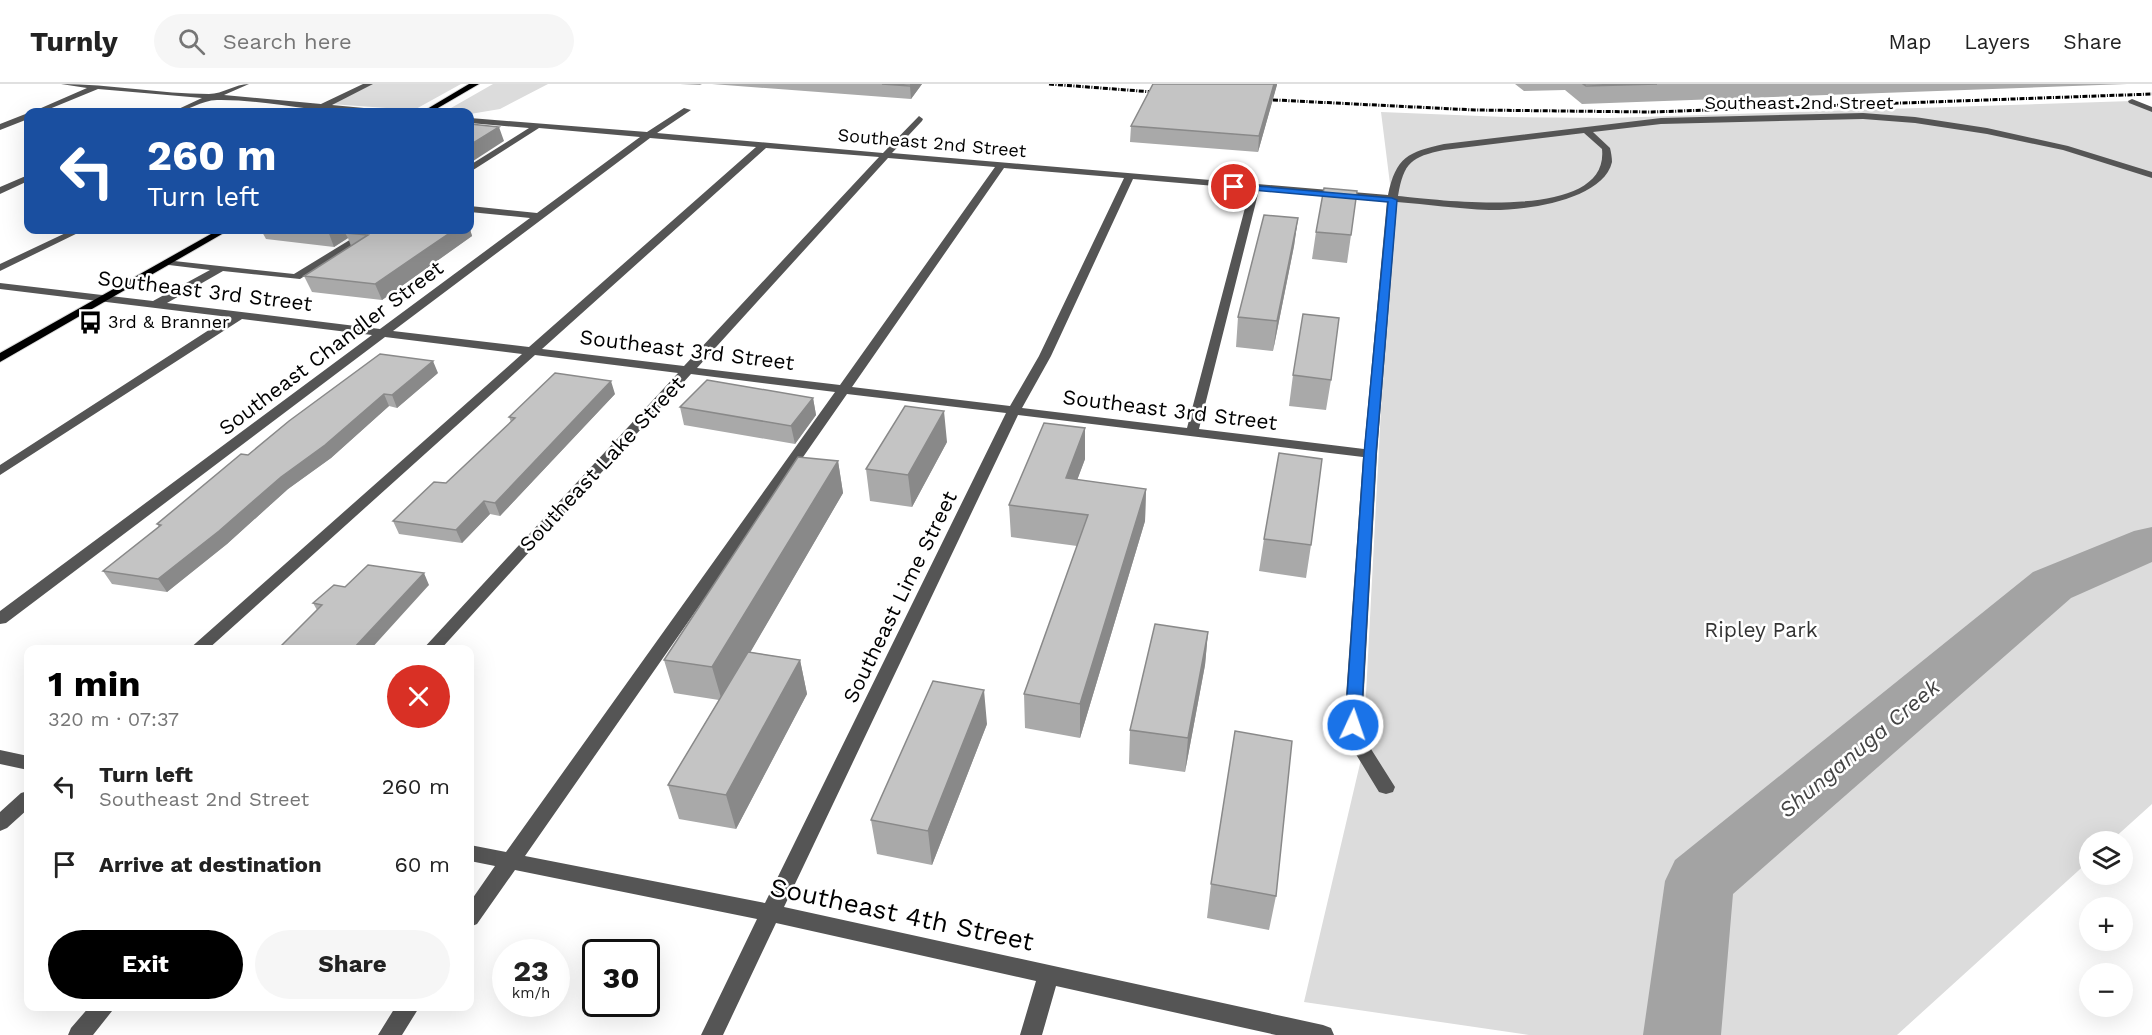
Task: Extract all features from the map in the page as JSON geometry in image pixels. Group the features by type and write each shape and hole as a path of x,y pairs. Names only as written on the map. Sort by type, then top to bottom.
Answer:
{"main road":[{"path":"434,108 475,84"},
{"path":"0,357 217,234"}],"street":[{"path":"65,84 335,108"},
{"path":"186,108 244,84"},
{"path":"322,107 369,84"},
{"path":"46,108 98,87"},
{"path":"2132,101 2152,110"},
{"name":"Southeast Chandler Street","path":"0,619 647,136 687,110"},
{"name":"Southeast 2nd Street","path":"1386,787 1363,751 1353,725 1370,454 1392,200 1398,169 1406,160 1444,147 1632,124 1863,116 1950,124 2036,141 2152,175"},
{"path":"0,127 24,118"},
{"name":"Southeast Lake Street","path":"435,645 919,119"},
{"name":"Southeast 2nd Street","path":"474,120 1491,207 1531,204 1559,198 1583,188 1600,177 1607,162 1606,148 1587,131"},
{"path":"474,166 537,126"},
{"path":"202,645 764,145"},
{"path":"474,912 1001,166"},
{"name":"Southeast Lime Street","path":"712,1035 1014,411 1045,356 1128,177"},
{"path":"0,191 24,180"},
{"path":"1192,432 1255,188"},
{"path":"474,209 540,216"},
{"path":"0,268 71,234"},
{"path":"169,262 296,277 366,234"},
{"path":"157,304 221,268"},
{"name":"Southeast 3rd Street","path":"0,286 1370,454"},
{"path":"0,471 240,315"},
{"path":"0,757 24,762"},
{"path":"0,823 24,802"},
{"name":"Southeast 4th Street","path":"474,854 770,913 1323,1035"},
{"path":"1031,1035 1049,974"},
{"path":"79,1035 101,1011"},
{"path":"389,1035 405,1011"}],"green space":[{"path":"371,84 461,84 418,108 331,104"},
{"path":"493,84 548,84 500,109 474,113 474,108 451,108"},
{"name":"Ripley Park","path":"2132,101 2152,110 2152,804 2122,831 2079,831 2079,870 1897,1035 1529,1035 1304,1002 1363,751 1392,200 1381,112 1610,118"}],"building":[{"path":"882,84 912,84 910,86"},
{"path":"1153,84 1274,84 1259,136 1131,126"},
{"path":"1583,84 1657,84 1586,86"},
{"path":"474,124 499,127 474,143"},
{"path":"1324,188 1357,191 1351,235 1316,232"},
{"path":"1264,215 1298,218 1277,321 1238,317"},
{"path":"356,234 448,234 375,284 304,276 368,235"},
{"path":"1303,314 1339,318 1331,380 1293,375"},
{"path":"380,354 433,361 392,395 384,394 325,445 281,477 219,531 158,579 103,571 161,525 157,524 241,454 248,455 289,421"},
{"path":"555,373 611,381 495,503 484,501 456,530 393,521 434,482 446,483 515,418 509,417"},
{"path":"707,380 813,398 791,426 680,407"},
{"path":"905,406 944,411 908,475 866,469"},
{"path":"1044,423 1085,428 1066,478 1146,489 1080,704 1024,694 1088,515 1009,505"},
{"path":"1279,453 1322,459 1311,545 1264,539"},
{"path":"798,457 838,461 712,667 664,660"},
{"path":"368,565 424,573 357,645 282,645 322,605 313,603 334,585 345,587"},
{"path":"1155,624 1208,632 1188,738 1130,730"},
{"path":"748,652 800,660 726,795 668,785"},
{"path":"933,681 984,690 928,831 871,820"},
{"path":"1235,731 1292,741 1276,896 1211,884"}],"waterway":[{"name":"Shunganuga Creek","path":"1682,1035 1700,881 2052,585 2152,543"}],"railway":[{"path":"1049,84 1166,93"},
{"path":"1255,99 1475,110 1652,112 2152,94"}],"place":[{"name":"3rd & Branner","path":"90,322"}],"route":[{"path":"1234,187 1392,200 1370,454 1353,725"}]}
